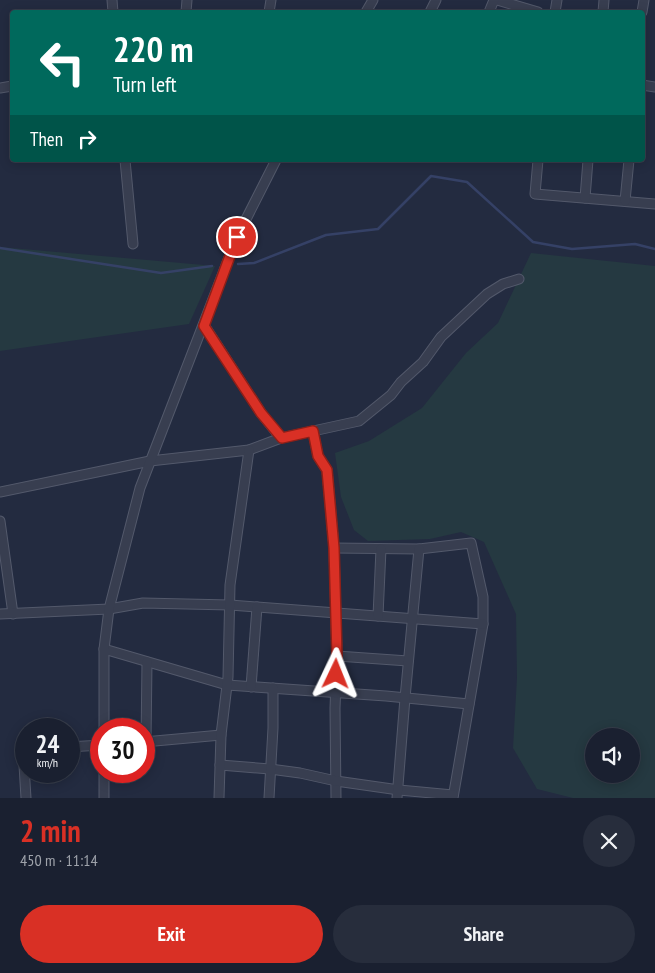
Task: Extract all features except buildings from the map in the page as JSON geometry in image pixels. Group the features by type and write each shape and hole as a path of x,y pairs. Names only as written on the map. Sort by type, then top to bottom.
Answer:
{"street":[{"path":"496,0 531,10"},
{"path":"125,162 132,244"},
{"path":"104,718 104,649 108,609 140,488 237,237 275,162"},
{"path":"535,162 534,194 655,204"},
{"path":"585,198 588,162"},
{"path":"625,201 629,162"},
{"path":"0,492 150,462 249,450 282,438 358,421 391,395 401,382 423,362 441,337 487,294 503,284 519,279"},
{"path":"204,326 261,413 282,438"},
{"path":"313,431 318,456 327,470 334,548 337,656 335,693 336,798"},
{"path":"218,798 221,735 227,685 230,585 249,450"},
{"path":"0,521 13,614"},
{"path":"220,765 300,773 398,794 453,797 483,624 483,597 471,543 419,549 334,548"},
{"path":"378,616 381,549"},
{"path":"398,794 419,549"},
{"path":"0,614 108,609 143,603 230,605 483,624"},
{"path":"251,687 258,607"},
{"path":"104,649 227,685 469,704"},
{"path":"337,656 408,661"},
{"path":"146,718 147,662"},
{"path":"269,798 273,688"},
{"path":"155,741 221,735"},
{"path":"25,783 26,798"},
{"path":"104,783 104,798"}],"shaded area":[{"path":"0,247 215,266 189,324 0,351"},
{"path":"531,253 655,266 655,798 573,798 537,789 513,748 517,678 516,614 484,542 461,532 430,539 368,541 354,530 341,497 335,453 369,441 422,408 466,353 498,323"}],"waterway":[{"path":"238,264 254,263 326,235 378,229 431,176 467,182 533,242 572,249 635,244 655,249"},
{"path":"0,248 161,273 212,266"}],"route":[{"path":"237,237 204,326 261,413 282,438 313,431 318,456 327,470 334,548 336,674"}]}
